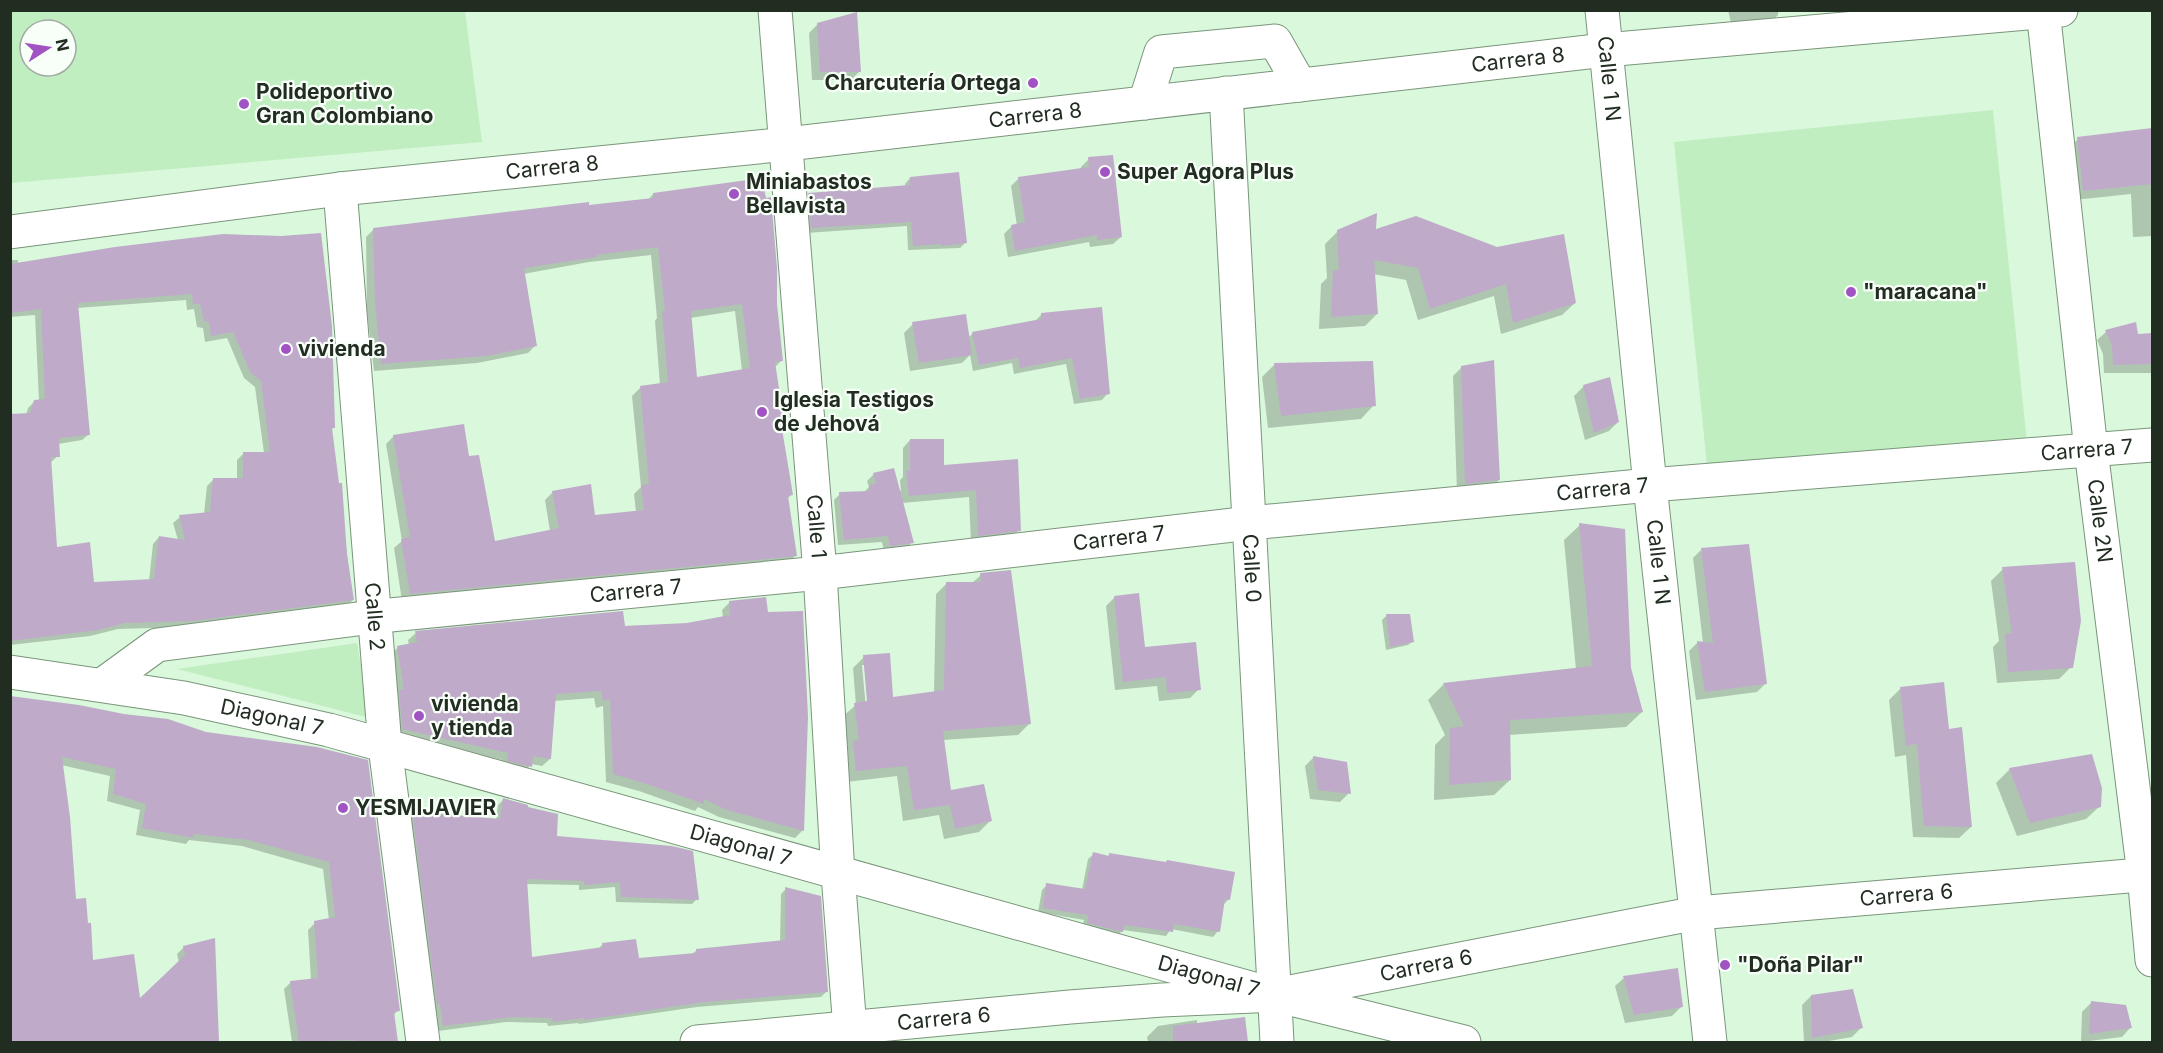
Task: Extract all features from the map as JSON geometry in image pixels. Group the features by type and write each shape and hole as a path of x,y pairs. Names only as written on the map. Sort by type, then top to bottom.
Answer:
{"street":[{"name":"Calle 1","path":"775,10 820,573 838,874 851,1035"},
{"name":"Calle 1 N","path":"1602,10 1710,1042"},
{"name":"Carrera 8","path":"10,232 339,189 787,144 1852,20 2049,11"},
{"name":"Calle 2N","path":"2049,11 2091,450 2148,874 2152,960"},
{"path":"1145,103 1161,52 1275,41 1299,85"},
{"name":"Calle 0","path":"1226,93 1277,1042"},
{"name":"Calle 2","path":"339,189 385,746 423,1042"},
{"name":"Carrera 7","path":"102,685 157,645 375,616 820,573 1250,523 1650,484 2152,445"},
{"name":"Diagonal 7","path":"10,672 102,685 259,714 385,746 1275,995 1464,1042"},
{"name":"Carrera 6","path":"697,1042 851,1035 1093,1005 1275,995 1697,914 2148,874"}],"green space":[{"name":"Polideportivo Gran Colombiano","path":"11,10 465,11 482,142 11,183"},
{"name":"\"maracana\"","path":"1993,110 2027,443 1708,475 1674,142"},
{"path":"357,643 370,718 177,669"}],"building":[{"path":"857,12 861,72 820,72 817,23"},
{"path":"2152,128 2152,184 2083,191 2077,137"},
{"path":"1113,155 1122,237 1097,240 1097,235 1015,251 1011,225 1025,222 1018,177 1089,167 1088,157"},
{"path":"959,172 967,243 913,246 911,222 811,228 808,193 910,185 910,177"},
{"path":"762,178 766,198 771,197 777,268 777,304 783,361 775,362 785,428 782,429 793,495 788,496 797,556 410,594 401,539 410,537 393,435 464,424 469,456 479,455 495,541 559,528 552,491 591,484 595,515 644,510 641,485 649,484 640,386 668,382 662,311 665,311 658,247 524,268 537,346 486,356 381,364 375,302 373,228 589,202 589,205 653,198 653,193","holes":["742,304 750,368 697,377 691,311"]},
{"path":"1377,213 1376,229 1416,216 1497,247 1564,234 1576,303 1513,323 1506,284 1430,309 1418,268 1374,260 1378,314 1331,317 1333,270 1339,270 1337,230"},
{"path":"321,233 332,326 335,428 332,428 339,483 342,483 347,555 354,600 194,621 125,623 98,630 10,641 10,414 30,413 34,400 45,399 41,309 10,313 10,264 115,247 223,234 281,236","holes":["192,294 193,304 200,304 204,321 209,322 211,336 233,332 250,372 261,381 270,452 243,452 243,478 213,478 210,512 179,515 185,540 159,536 154,579 94,582 90,542 57,547 51,457 60,457 59,438 90,435 78,303"]},
{"path":"1102,307 1110,394 1080,399 1072,358 1020,368 1018,358 979,365 972,332 1041,319 1041,313"},
{"path":"966,314 972,355 919,363 912,322"},
{"path":"2136,322 2138,334 2152,333 2152,364 2113,365 2112,345 2105,330"},
{"path":"1494,360 1500,480 1465,484 1461,366"},
{"path":"1373,361 1376,406 1281,416 1274,363"},
{"path":"1610,377 1619,422 1594,433 1583,385"},
{"path":"910,439 944,439 944,465 1018,459 1021,531 978,536 976,490 909,496 906,471 910,471"},
{"path":"894,468 914,543 890,546 888,536 844,540 839,492 869,491 869,485 876,484 873,473"},
{"path":"1579,523 1625,529 1631,668 1643,712 1510,720 1511,780 1449,785 1450,728 1464,726 1443,683 1592,666"},
{"path":"1749,544 1767,684 1705,692 1697,641 1713,643 1701,548"},
{"path":"2075,562 2081,621 2073,668 2008,672 2005,633 2012,634 2002,567"},
{"path":"1011,570 1031,724 943,731 951,790 984,784 992,821 955,829 950,805 914,810 907,766 856,771 853,741 859,740 854,703 867,701 863,655 890,653 893,697 944,690 946,582 981,582 980,573"},
{"path":"1139,593 1145,647 1196,642 1201,690 1167,693 1166,677 1123,682 1114,596"},
{"path":"766,597 768,612 803,611 808,717 804,831 727,810 704,799 704,804 613,774 610,699 603,701 601,691 556,694 551,759 533,756 532,767 507,761 508,753 402,729 399,690 404,689 397,646 417,642 415,631 623,611 625,626 687,623 730,615 729,601"},
{"path":"1386,614 1410,614 1414,642 1390,647"},
{"path":"1944,682 1949,729 1962,727 1972,827 1924,826 1917,744 1906,746 1900,687"},
{"path":"10,696 168,719 206,732 317,747 368,760 400,1011 394,1012 398,1042 355,1042 354,1040 299,1042 290,981 318,978 314,921 335,917 329,862 249,840 194,834 194,838 142,828 146,804 113,794 116,769 62,757 70,817 76,899 86,898 88,923 91,923 93,960 134,954 140,998 185,955 183,946 215,938 219,1042 10,1042"},
{"path":"2092,754 2102,788 2101,807 2030,823 2009,768"},
{"path":"1313,756 1347,762 1351,794 1318,790"},
{"path":"503,798 558,814 557,836 672,846 693,851 699,900 621,897 620,882 584,885 584,881 527,879 532,957 603,947 602,943 636,939 639,958 696,953 696,949 785,940 785,887 821,896 828,992 704,1002 584,1020 584,1018 553,1022 552,1018 512,1017 443,1026 440,1004 437,1005 412,811 500,819"},
{"path":"1093,852 1109,856 1109,853 1166,862 1167,860 1235,872 1230,900 1225,899 1220,932 1174,924 1173,932 1125,925 1123,932 1087,923 1088,915 1043,908 1046,883 1085,889"},
{"path":"1678,968 1683,1007 1634,1015 1623,976"},
{"path":"1853,989 1863,1028 1812,1038 1811,995"},
{"path":"2091,1001 2126,1005 2132,1028 2089,1034"},
{"path":"1245,1017 1248,1042 1173,1042 1173,1026"}],"place":[{"name":"Charcutería Ortega","path":"1033,83"},
{"name":"Polideportivo Gran Colombiano","path":"244,104"},
{"name":"Super Agora Plus","path":"1105,172"},
{"name":"Miniabastos Bellavista","path":"734,194"},
{"name":"\"maracana\"","path":"1851,292"},
{"name":"vivienda","path":"286,349"},
{"name":"Iglesia Testigos de Jehová","path":"762,412"},
{"name":"vivienda y tienda","path":"419,716"},
{"name":"YESMIJAVIER","path":"343,808"},
{"name":"\"Doña Pilar\"","path":"1725,965"}]}
